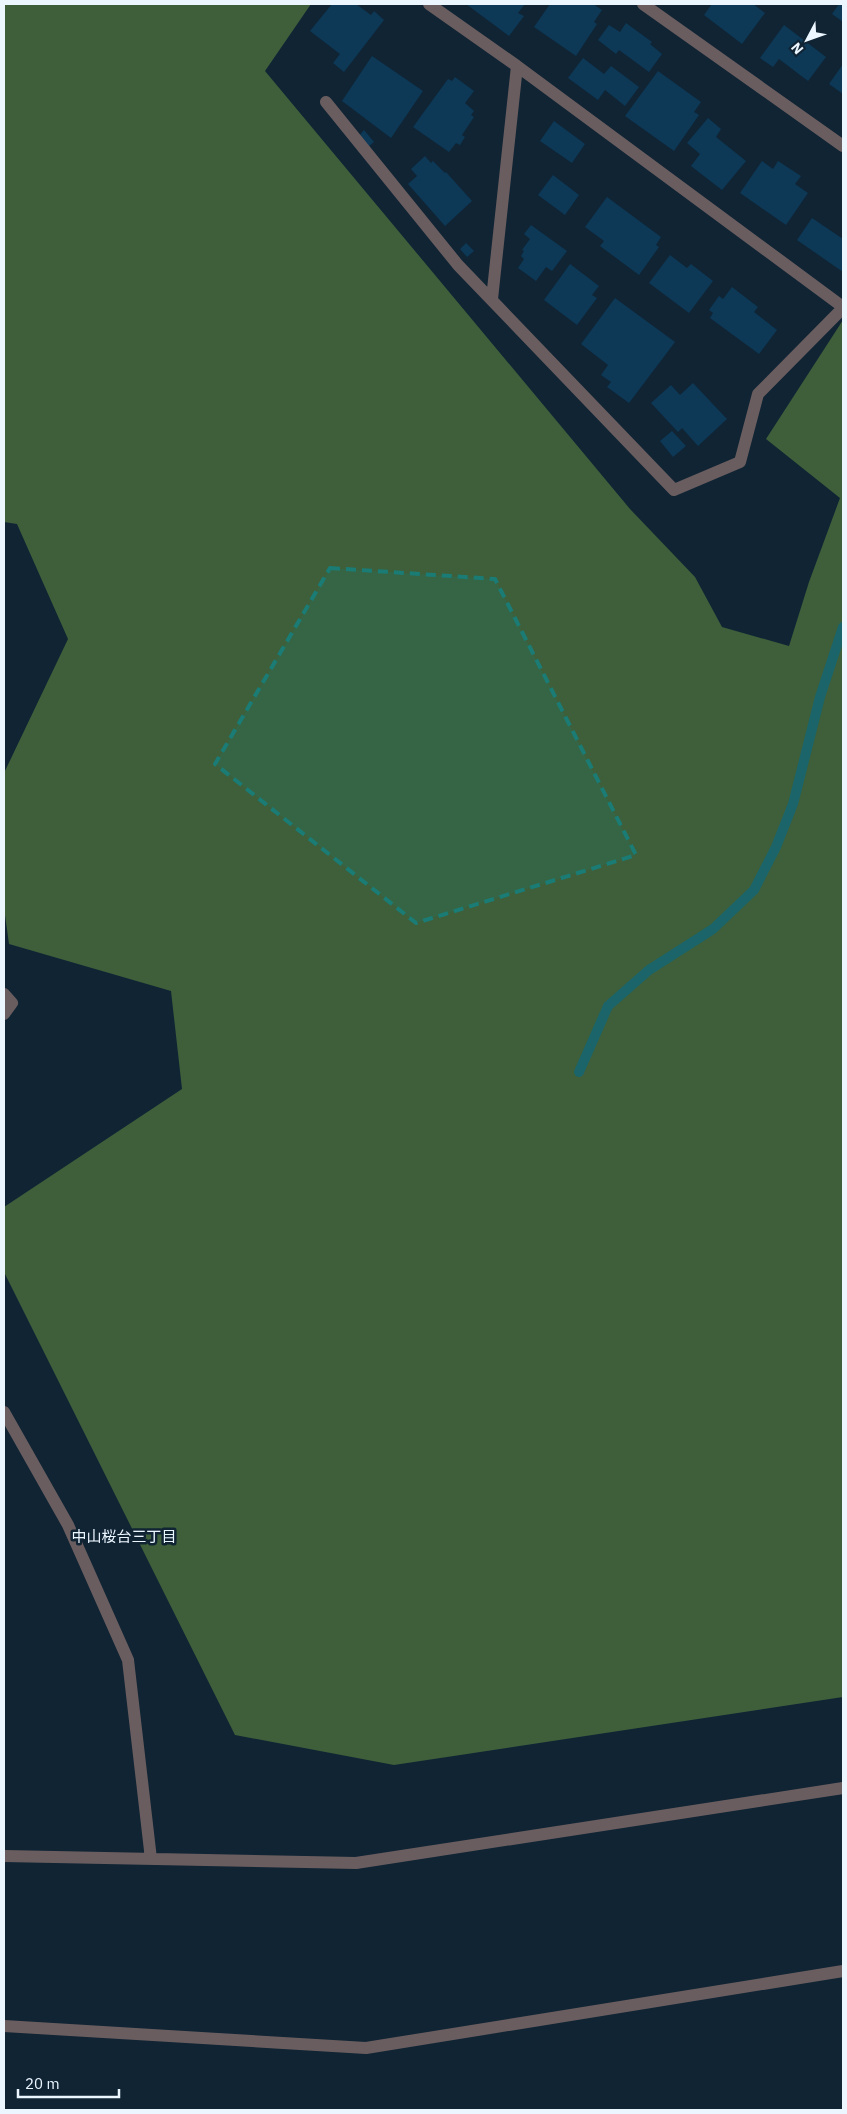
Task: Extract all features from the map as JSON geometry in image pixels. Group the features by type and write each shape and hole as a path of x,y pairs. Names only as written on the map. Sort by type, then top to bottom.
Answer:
{"street":[{"path":"326,102 458,265 674,490 740,462 758,394 843,307 517,66 429,4"},
{"path":"643,4 843,146"},
{"path":"492,299 517,66"},
{"path":"4,994 12,1003 4,1014"},
{"path":"4,1412 68,1525 128,1660 151,1860"},
{"path":"4,1856 356,1863 843,1788"},
{"path":"4,2026 366,2048 843,1971"}],"highlighted area":[{"path":"330,568 495,579 636,855 416,923 215,764"}],"green space":[{"path":"4,4 311,4 265,71 630,509 695,577 722,627 789,646 809,582 840,498 766,439 843,320 843,1697 394,1765 235,1735 4,1272 4,1207 182,1089 171,991 9,944 4,908 4,773 68,639 17,524 4,522"}],"building":[{"path":"332,4 356,4 371,15 374,11 384,20 344,72 333,63 340,54 310,31"},
{"path":"466,4 525,4 518,13 524,16 509,36"},
{"path":"550,4 593,4 602,10 594,22 597,24 576,56 534,27"},
{"path":"712,4 753,4 765,13 742,44 704,15"},
{"path":"839,4 843,4 843,22 832,14"},
{"path":"626,23 652,42 650,44 662,54 649,72 619,50 616,54 598,40 609,25 620,32"},
{"path":"784,25 826,57 808,81 779,59 773,67 760,58"},
{"path":"372,56 423,91 391,138 342,101"},
{"path":"583,58 604,74 611,66 639,87 625,106 605,90 598,100 568,78"},
{"path":"843,64 843,94 829,84"},
{"path":"658,71 701,102 694,112 699,115 674,151 625,116"},
{"path":"455,77 474,91 465,103 474,111 471,115 474,117 462,135 465,137 460,145 456,143 449,152 413,127 448,79 452,81"},
{"path":"708,118 721,129 716,137 746,161 722,190 691,166 700,154 687,143"},
{"path":"554,121 585,144 572,163 540,141"},
{"path":"364,130 374,142 368,147 358,137"},
{"path":"425,156 431,163 433,161 446,172 472,201 445,226 408,184 417,176 411,169"},
{"path":"762,161 773,169 778,161 801,176 795,184 808,193 786,225 740,193"},
{"path":"553,175 579,195 565,215 538,195"},
{"path":"607,197 661,237 656,245 659,247 639,275 600,246 604,241 585,227"},
{"path":"812,218 843,239 843,272 797,240"},
{"path":"531,225 567,251 552,271 546,267 536,281 518,268 524,259 521,256 524,251 522,250 530,239 524,234"},
{"path":"466,243 474,251 467,257 460,249"},
{"path":"670,255 687,268 691,264 713,281 689,313 649,283"},
{"path":"570,264 599,286 592,295 597,298 577,325 544,300"},
{"path":"732,287 758,307 754,312 777,330 759,354 710,318 713,313 709,310 719,296 723,299"},
{"path":"615,298 675,342 629,403 607,387 611,382 601,375 608,365 581,344"},
{"path":"693,383 727,419 698,446 682,428 678,432 651,403 671,385 680,395"},
{"path":"672,431 686,446 673,457 660,441"}],"waterway":[{"path":"579,1072 608,1006 649,970 713,929 754,890 776,847 793,804 820,697 843,627"}],"district":[{"name":"中山桜台三丁目","path":"124,1537"}]}
